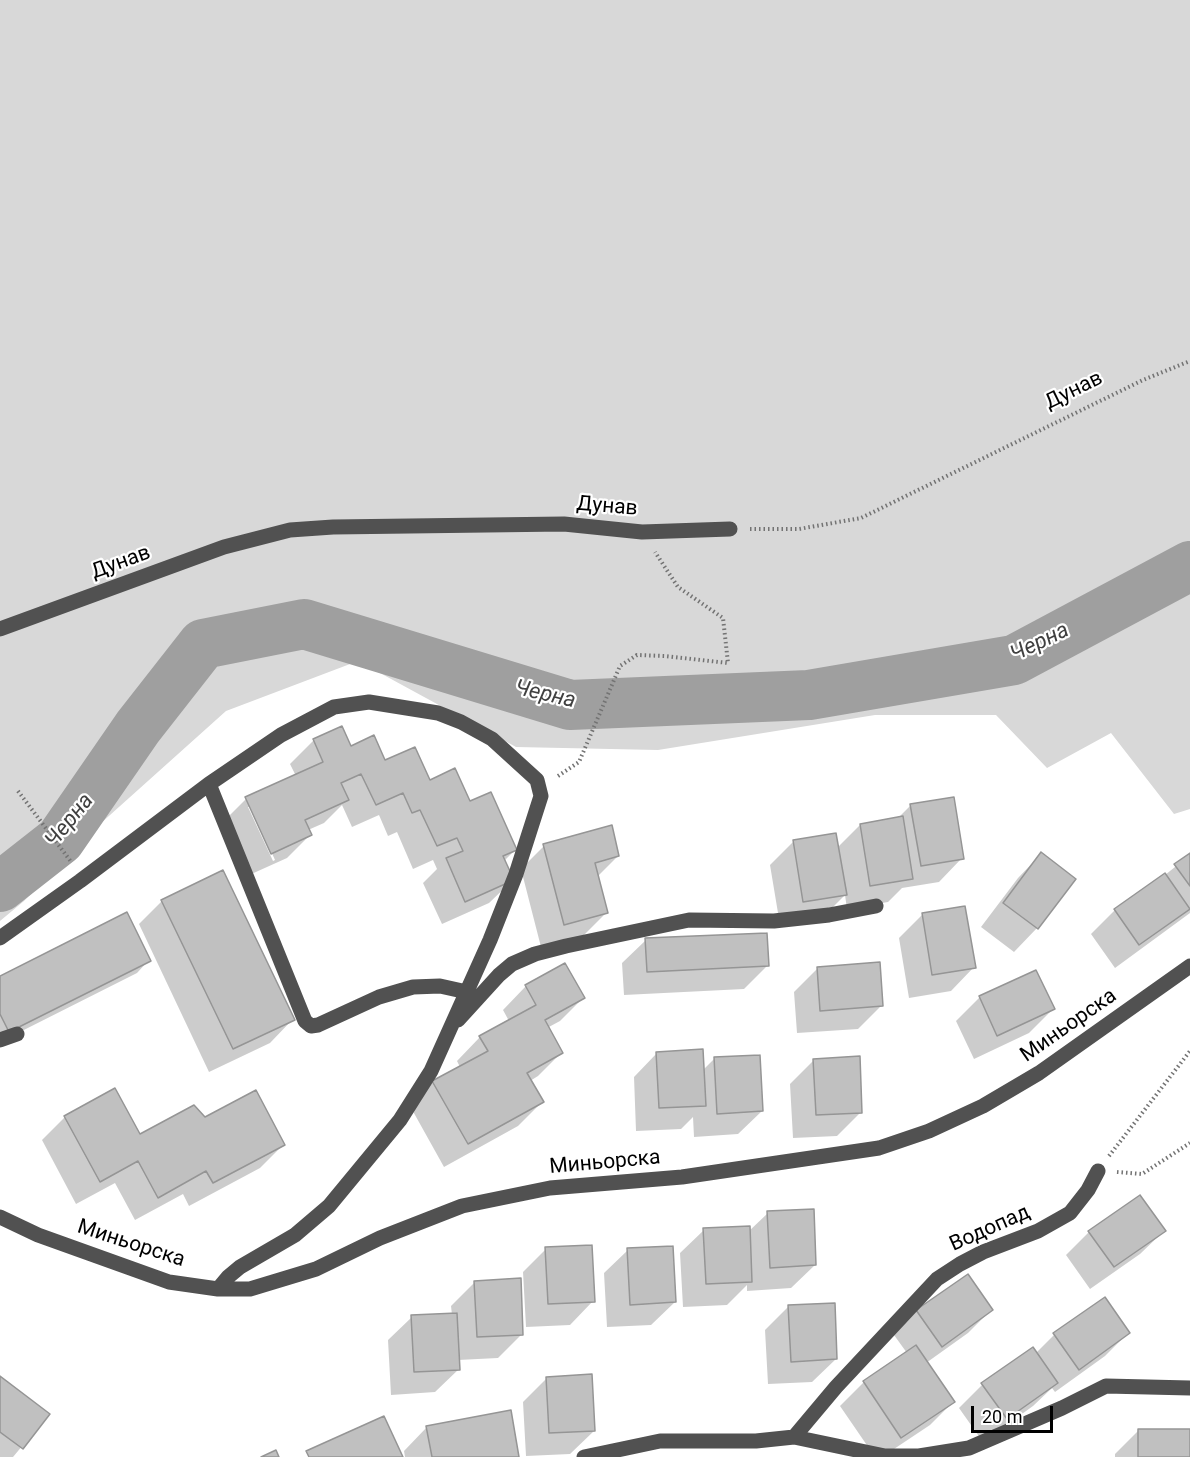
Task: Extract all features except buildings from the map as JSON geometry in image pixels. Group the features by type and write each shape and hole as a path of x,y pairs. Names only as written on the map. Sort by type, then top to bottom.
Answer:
{"street":[{"name":"Дунав","path":"0,629 224,548 290,530 333,527 564,524 642,532 730,529"},
{"path":"0,938 208,784 281,735 334,707 369,702 438,713 461,722 492,739 537,780 541,796 516,874 431,1071 400,1120 329,1206 295,1235 228,1276 219,1289"},
{"path":"208,784 306,1021 311,1026 318,1025 379,997 413,987 440,986 467,992"},
{"path":"450,1029 499,975 512,964 535,954 689,920 774,921 829,915 876,906"},
{"name":"Миньорска","path":"0,1217 38,1235 169,1282 219,1289 250,1289 316,1269 380,1238 462,1206 550,1188 682,1177 879,1148 929,1131 983,1106 1040,1073 1190,966"},
{"path":"0,1040 17,1034"},
{"name":"Водопад","path":"794,1437 836,1387 936,1279 983,1252 1038,1231 1070,1213 1088,1190 1098,1171"},
{"path":"584,1457 660,1441 756,1441 794,1437 885,1456 919,1456 969,1448 1062,1408 1106,1386 1190,1388"}],"path":[{"name":"Дунав","path":"730,529 800,529 861,518 1143,380 1190,361"},
{"path":"579,762 620,666 637,656 665,656 728,663 723,618 678,587 642,532"},
{"path":"18,791 83,878"},
{"path":"1098,1171 1190,1051"},
{"path":"1098,1171 1142,1174 1190,1143"}],"shaded area":[{"path":"0,0 1190,0 1190,809 1174,814 1111,733 1047,768 996,715 875,715 658,750 516,747 358,661 226,711 100,824 24,901 0,921"}],"waterway":[{"name":"Черна","path":"0,887 60,840 138,727 203,644 304,624 570,705 809,695 1014,660 1190,566"}]}
